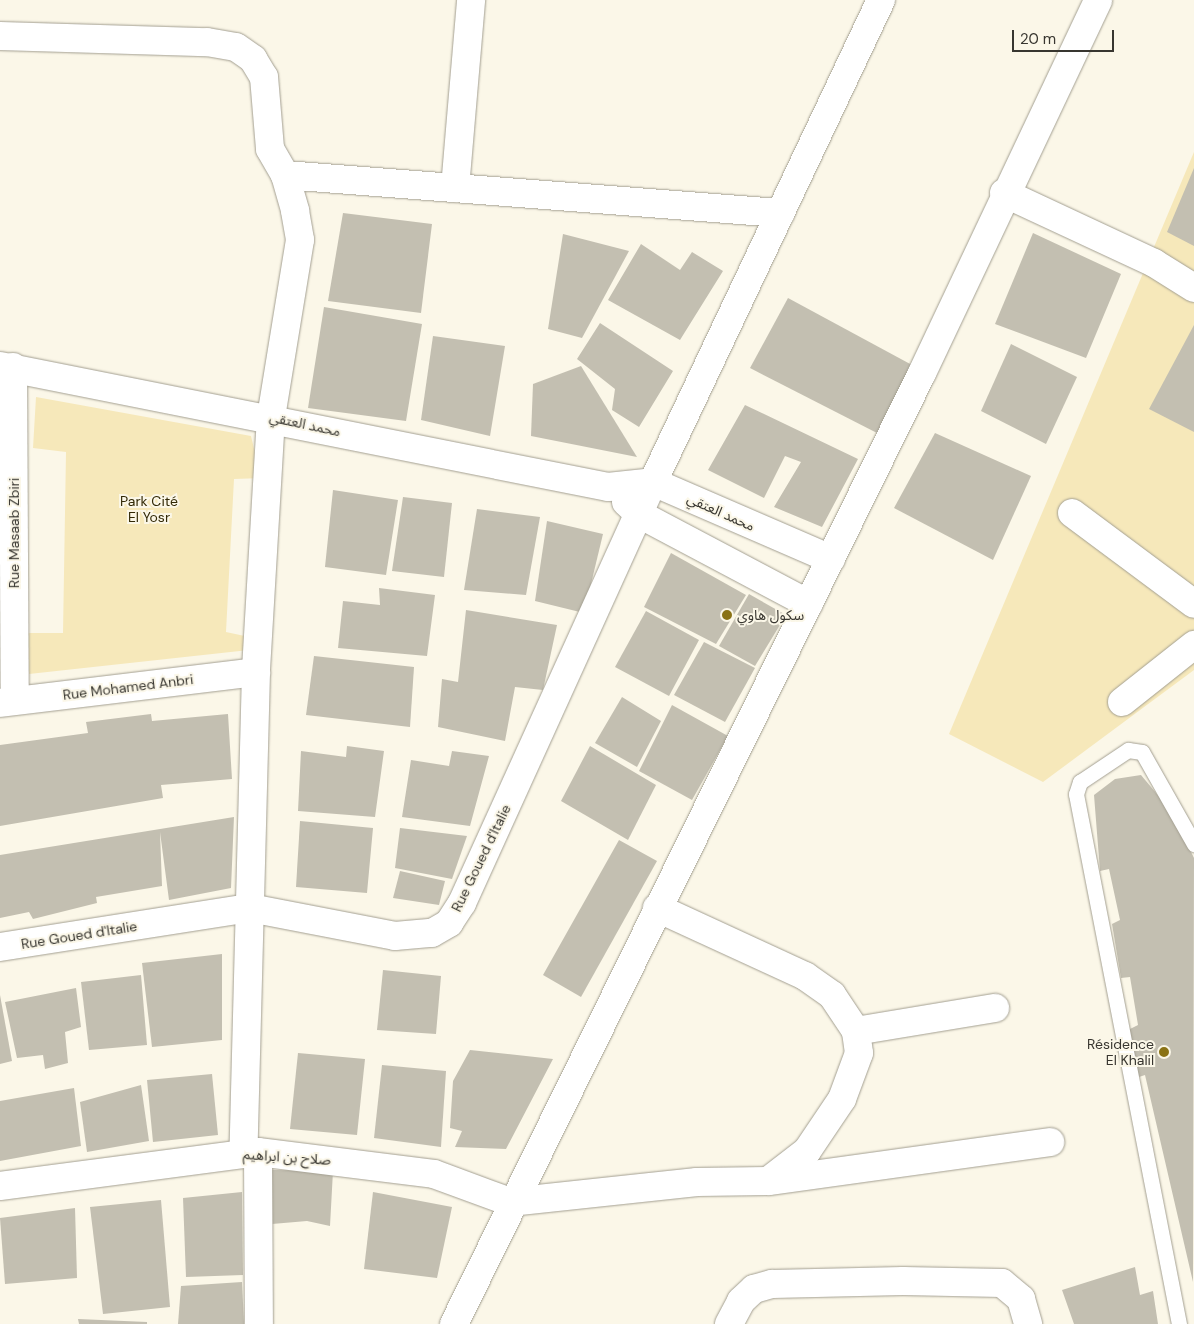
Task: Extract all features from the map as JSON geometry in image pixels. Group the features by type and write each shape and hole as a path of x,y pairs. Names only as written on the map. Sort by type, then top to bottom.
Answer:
{"street":[{"path":"455,188 471,0"},
{"name":"Rue Goued d'Italie","path":"0,947 250,908 395,936 432,934 449,922 462,903 653,482 881,0"},
{"path":"454,1324 510,1202 831,559 1004,193 1098,0"},
{"path":"0,36 207,42 236,47 253,59 264,77 270,149 285,175 300,240 271,417 256,672 250,908 250,1153 259,1324"},
{"path":"285,175 780,213"},
{"path":"1004,193 1154,263 1194,288"},
{"name":"محمد العتقي","path":"7,366 271,417 608,487 653,482 831,559"},
{"name":"Rue Masaab Zbiri","path":"7,366 8,702"},
{"name":"محمد العتقي","path":"608,487 640,514 809,604"},
{"path":"1072,514 1194,604"},
{"path":"1122,702 1194,645"},
{"name":"Rue Mohamed Anbri","path":"8,702 256,672"},
{"path":"657,908 805,976 832,995 856,1031 859,1052 842,1099 807,1150 768,1181"},
{"path":"856,1031 995,1008"},
{"path":"510,1202 697,1182 768,1181 914,1164 1050,1142"},
{"name":"صلاح بن ابراهيم","path":"0,1186 250,1153 434,1174 510,1202"},
{"path":"729,1324 741,1301 754,1289 772,1284 903,1281 1002,1283 1021,1299 1028,1324"}],"lane":[{"path":"1180,1324 1076,794 1080,782 1128,750 1142,752 1194,844"}],"green space":[{"path":"1194,152 1194,670 1043,782 949,734"},
{"name":"Park Cité El Yosr","path":"36,397 251,436 261,478 234,479 226,632 254,638 249,650 29,674 27,633 63,633 66,452 33,448"}],"building":[{"path":"1194,168 1194,246 1167,232"},
{"path":"343,213 432,224 421,313 328,301"},
{"path":"1033,233 1121,274 1086,358 995,324"},
{"path":"563,234 629,251 582,338 548,329"},
{"path":"641,244 680,270 692,252 723,271 680,340 608,300"},
{"path":"788,298 912,365 877,433 750,368"},
{"path":"324,307 422,324 406,421 308,408"},
{"path":"600,323 673,371 639,427 612,410 615,389 577,359"},
{"path":"1194,325 1194,432 1149,409"},
{"path":"433,336 505,346 490,436 421,420"},
{"path":"1011,344 1077,377 1046,444 981,411"},
{"path":"581,366 637,457 531,436 533,384"},
{"path":"745,405 858,459 822,527 774,507 801,462 785,456 764,498 708,470"},
{"path":"935,433 1031,476 993,560 894,508"},
{"path":"333,490 398,500 386,575 325,567"},
{"path":"403,497 452,503 444,577 392,571"},
{"path":"477,509 540,517 526,595 464,590"},
{"path":"547,521 603,534 584,613 535,601"},
{"path":"671,553 746,595 716,644 644,607"},
{"path":"379,588 435,595 427,656 338,648 343,601 380,605"},
{"path":"749,594 786,615 755,666 719,646"},
{"path":"466,610 557,625 543,690 515,687 505,741 438,727 442,679 458,682"},
{"path":"646,611 699,640 669,696 615,667"},
{"path":"704,642 755,668 725,722 674,695"},
{"path":"314,656 414,667 410,727 306,715"},
{"path":"622,697 661,721 637,767 595,743"},
{"path":"672,705 728,736 692,800 639,771"},
{"path":"151,714 152,721 228,714 232,779 161,785 163,798 0,826 0,745 88,733 86,722"},
{"path":"347,746 384,751 375,817 298,811 301,751 346,757"},
{"path":"590,746 656,785 628,840 561,801"},
{"path":"452,751 489,756 470,826 402,817 411,760 449,766"},
{"name":"Résidence El Khalil","path":"1141,775 1171,811 1194,858 1193,1282 1145,1075 1139,1077 1128,1030 1138,1025 1130,977 1121,978 1112,924 1120,920 1109,869 1100,871 1094,795 1115,779"},
{"path":"234,817 231,888 169,900 160,832 162,886 96,897 97,903 33,919 29,912 0,918 0,855"},
{"path":"300,821 373,828 367,893 296,887"},
{"path":"400,828 467,836 452,879 395,868"},
{"path":"619,840 657,861 581,997 543,975"},
{"path":"400,871 445,881 439,905 393,898"},
{"path":"222,954 222,1040 152,1047 142,963"},
{"path":"383,970 441,976 436,1034 377,1030"},
{"path":"141,975 147,1045 89,1050 81,982"},
{"path":"76,988 81,1027 65,1032 68,1063 45,1069 43,1055 17,1058 5,1002"},
{"path":"0,995 12,1061 0,1064"},
{"path":"470,1050 553,1059 506,1149 455,1147 462,1131 450,1128 453,1081"},
{"path":"298,1053 365,1059 357,1135 290,1129"},
{"path":"382,1065 446,1071 441,1147 374,1138"},
{"path":"212,1074 218,1135 153,1142 147,1080"},
{"path":"141,1085 149,1141 87,1152 80,1102"},
{"path":"74,1088 81,1146 0,1161 0,1101"},
{"path":"272,1170 333,1171 330,1226 307,1221 272,1224"},
{"path":"242,1192 243,1275 186,1277 183,1198"},
{"path":"373,1192 452,1207 437,1278 364,1269"},
{"path":"161,1200 170,1307 103,1314 90,1207"},
{"path":"75,1208 77,1278 5,1284 0,1218"},
{"path":"1135,1267 1140,1295 1153,1291 1158,1324 1074,1324 1062,1290"},
{"path":"242,1282 244,1324 178,1324 181,1286"},
{"path":"78,1319 147,1322 147,1324 79,1324"}],"place":[{"name":"سكول هاوي","path":"727,615"},
{"name":"Résidence El Khalil","path":"1164,1052"}]}
